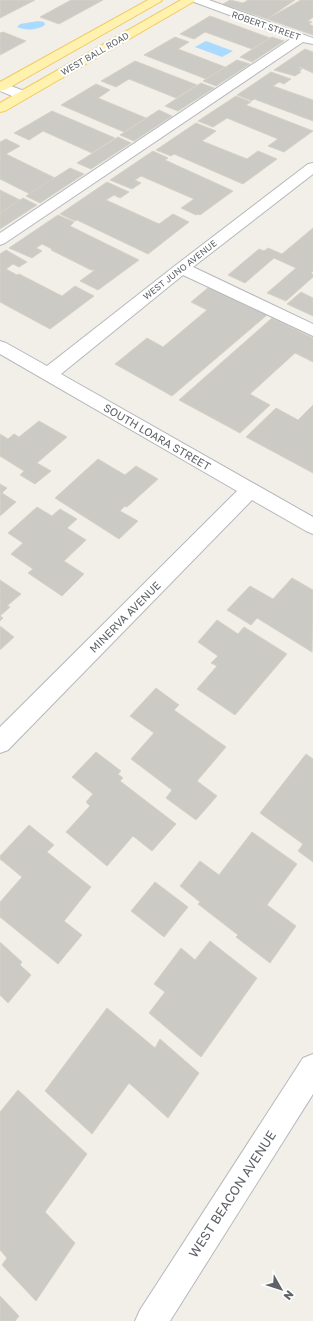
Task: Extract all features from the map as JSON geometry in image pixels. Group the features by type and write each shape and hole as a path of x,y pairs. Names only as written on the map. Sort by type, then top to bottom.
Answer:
{"main road":[{"name":"WEST BALL ROAD","path":"0,87 156,0"},
{"name":"WEST BALL ROAD","path":"0,108 189,0"}],"street":[{"name":"ROBERT STREET","path":"198,0 307,40"},
{"path":"0,240 307,40"},
{"path":"0,87 22,96"},
{"name":"WEST JUNO AVENUE","path":"48,374 313,167"},
{"path":"182,268 313,331"},
{"name":"SOUTH LOARA STREET","path":"4,355 48,374 313,526"},
{"name":"MINERVA AVENUE","path":"0,743 250,490"},
{"name":"WEST BEACON AVENUE","path":"152,1321 313,1068"}],"water":[{"path":"38,21 44,22 45,25 39,28 31,29 17,27 20,24"},
{"path":"206,41 233,51 222,57 195,47"}],"building":[{"path":"0,0 35,0 0,18"},
{"path":"71,0 103,0 59,24 40,17"},
{"path":"230,0 243,3 248,0 295,0 267,19 223,4"},
{"path":"301,0 313,0 313,17 308,21 312,22 309,24 313,26 313,35 267,19"},
{"path":"210,16 270,38 252,49 205,32 194,39 180,34"},
{"path":"3,32 26,41 0,55 0,33"},
{"path":"175,37 189,42 178,49 225,67 206,79 144,55"},
{"path":"272,37 284,41 252,62 240,57"},
{"path":"305,49 313,52 313,73 300,67 299,68 302,69 299,71 301,72 295,76 274,70"},
{"path":"237,60 250,64 216,86 203,81"},
{"path":"135,61 197,85 176,98 129,79 116,87 101,81"},
{"path":"271,72 291,79 284,84 279,82 273,86 313,100 313,121 254,99 252,101 237,95"},
{"path":"201,83 214,88 178,111 165,106"},
{"path":"96,84 110,90 98,98 146,118 124,132 61,105"},
{"path":"236,96 251,102 246,105 313,131 284,152 268,146 278,139 227,118 213,127 198,121"},
{"path":"159,110 172,116 134,141 120,135"},
{"path":"52,111 115,138 92,153 43,131 29,140 14,133"},
{"path":"196,123 216,131 202,141 247,159 258,151 277,159 243,184 174,154 171,156 156,150"},
{"path":"118,137 131,143 91,169 77,163"},
{"path":"6,139 20,146 6,154 55,178 30,194 0,179 0,142"},
{"path":"153,151 168,158 165,160 233,191 200,215 196,215 181,208 194,199 141,176 135,180 141,183 132,189 110,180"},
{"path":"70,168 84,174 40,203 26,196"},
{"path":"107,182 129,192 120,198 114,195 106,200 159,224 173,214 189,222 148,254 77,220 75,221 60,214"},
{"path":"0,190 20,200 0,213"},
{"path":"23,198 37,205 0,229 0,213"},
{"path":"58,215 74,222 70,226 139,260 98,290 80,281 95,270 91,270 42,244 36,248 42,251 32,258 9,248"},
{"path":"313,228 313,271 311,273 313,274 313,277 286,301 267,293 296,268 274,258 245,283 228,275 259,249 264,251 268,248 282,254"},
{"path":"6,250 27,262 19,267 13,264 6,269 17,275 19,274 62,296 75,286 94,296 50,329 0,302 0,254"},
{"path":"209,287 267,315 172,396 115,364 147,338 163,347 207,310 191,302"},
{"path":"301,292 313,298 313,316 287,304"},
{"path":"272,318 313,338 313,362 295,353 250,394 270,405 240,433 179,400"},
{"path":"313,405 313,473 246,437 276,408 298,420"},
{"path":"39,421 67,437 37,463 51,471 35,484 20,475 24,471 0,456 0,434 8,439 14,434 19,437"},
{"path":"98,459 125,475 136,466 158,479 127,507 125,506 120,511 138,521 119,539 55,498"},
{"path":"0,484 7,488 2,493 16,502 0,516"},
{"path":"37,507 52,516 60,509 77,519 67,528 86,540 64,561 84,574 62,596 28,573 33,569 11,554 23,543 8,533"},
{"path":"292,578 313,590 312,652 257,618 251,625 227,610 250,586 273,599"},
{"path":"0,580 21,594 7,606 10,607 0,616"},
{"path":"217,620 238,634 244,627 287,654 235,715 197,689 217,666 211,663 218,656 198,642"},
{"path":"0,626 14,637 0,650"},
{"path":"156,688 179,705 174,710 226,747 197,781 217,796 196,820 166,798 172,790 131,759 154,733 130,716"},
{"path":"96,752 121,771 118,774 123,778 120,781 176,824 152,851 133,836 107,866 66,832 90,806 86,802 93,794 72,777"},
{"path":"306,754 313,759 313,862 298,851 303,844 260,813"},
{"path":"29,825 54,845 47,852 91,887 64,921 82,935 58,964 0,917 0,902 22,877 0,859 0,856"},
{"path":"252,832 297,864 267,905 296,926 270,963 236,937 238,935 198,904 200,902 180,886 200,861 219,875"},
{"path":"155,882 188,907 164,937 131,911"},
{"path":"210,941 257,978 201,1057 149,1013 165,992 154,984 181,948 195,960"},
{"path":"0,942 22,962 20,965 31,975 8,1003 0,995"},
{"path":"107,1008 155,1048 160,1039 199,1073 168,1118 129,1083 92,1134 45,1091"},
{"path":"18,1090 87,1154 45,1212 75,1243 36,1301 2,1265 7,1258 0,1250 0,1112"},
{"path":"0,1296 19,1316 15,1321 0,1321"}]}
